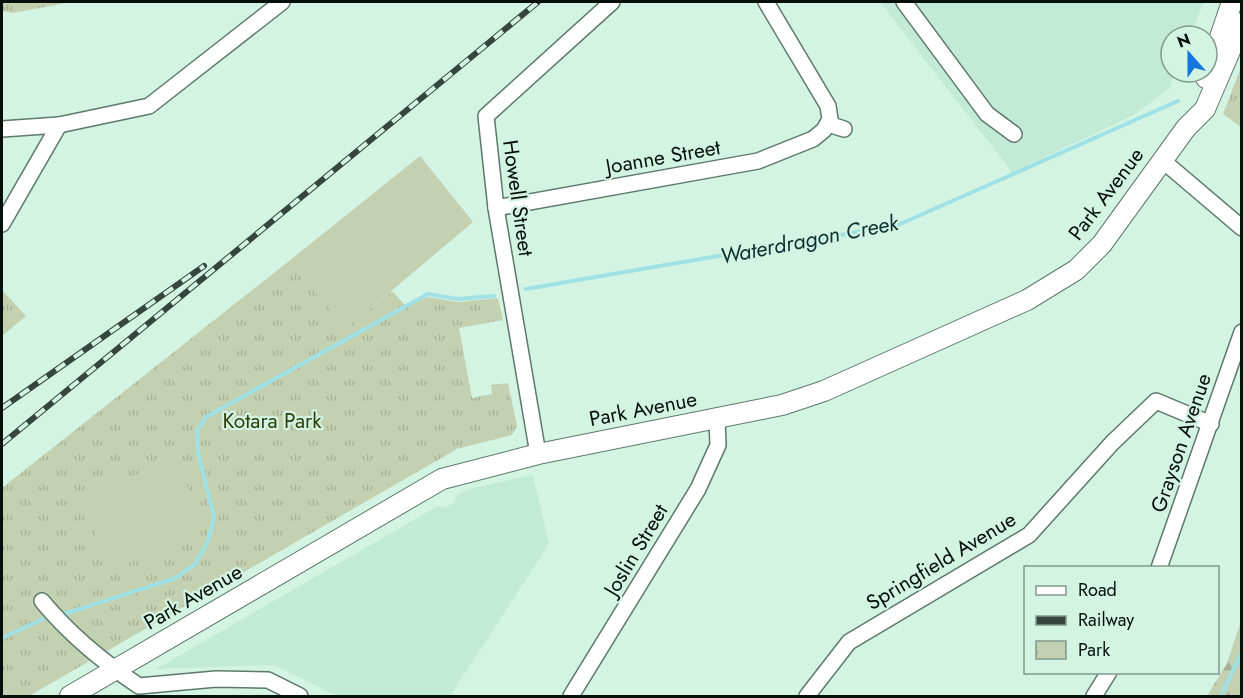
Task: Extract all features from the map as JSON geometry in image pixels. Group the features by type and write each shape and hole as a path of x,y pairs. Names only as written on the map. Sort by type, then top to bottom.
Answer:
{"main road":[{"name":"Park Avenue","path":"1186,128 1232,2"},
{"name":"Park Avenue","path":"70,696 427,487 479,468 538,454 782,405 824,391 1027,300 1056,284 1076,270 1102,244 1186,128 1204,109 1239,30 1237,16 1242,2"}],"street":[{"path":"2,129 95,120 155,104 282,2"},
{"name":"Howell Street","path":"538,454 496,208 486,116 612,2"},
{"path":"766,2 828,106 828,124 844,129"},
{"path":"904,2 987,114 1014,134"},
{"name":"Joanne Street","path":"496,208 758,161 813,139 828,124"},
{"path":"2,220 59,125"},
{"path":"1162,160 1242,228"},
{"name":"Grayson Avenue","path":"1159,566 1242,332"},
{"name":"Springfield Avenue","path":"807,696 849,642 1029,535 1112,443 1156,401 1211,424"},
{"name":"Joslin Street","path":"571,696 698,489 718,445 717,418"},
{"path":"42,601 57,619 115,671 139,687 216,679 268,680 300,696"},
{"path":"1094,696 1108,674"}],"shaded area":[{"path":"880,2 1204,2 1195,24 1159,24 1159,84 1171,84 1170,88 1134,115 1012,172"},
{"path":"533,475 549,544 450,696 337,696 274,665 156,669 438,506 444,508 454,503 458,494 469,489"}],"green space":[{"path":"2,2 71,2 13,13 2,11"},
{"path":"1241,67 1242,127 1223,114"},
{"path":"420,156 473,222 346,329 289,261"},
{"name":"Kotara Park","path":"289,261 346,328 392,291 405,305 428,297 458,302 498,298 503,320 459,328 472,398 492,394 491,385 508,383 517,426 512,435 457,449 29,696 2,696 2,488"},
{"path":"2,290 26,316 2,336"},
{"path":"174,458 207,527 113,570 81,499"},
{"path":"1241,621 1241,696 1207,696 1227,663"}],"waterway":[{"name":"Waterdragon Creek","path":"526,289 898,225 1178,101"},
{"name":"Waterdragon Creek","path":"64,614 176,578 194,565 207,544 214,517 198,452 197,431 206,417 428,294 458,299 494,296"},
{"name":"Waterdragon Creek","path":"2,638 43,619"},
{"path":"1221,696 1242,651"}],"railway":[{"path":"2,444 538,2"},
{"path":"2,408 204,266"}]}
